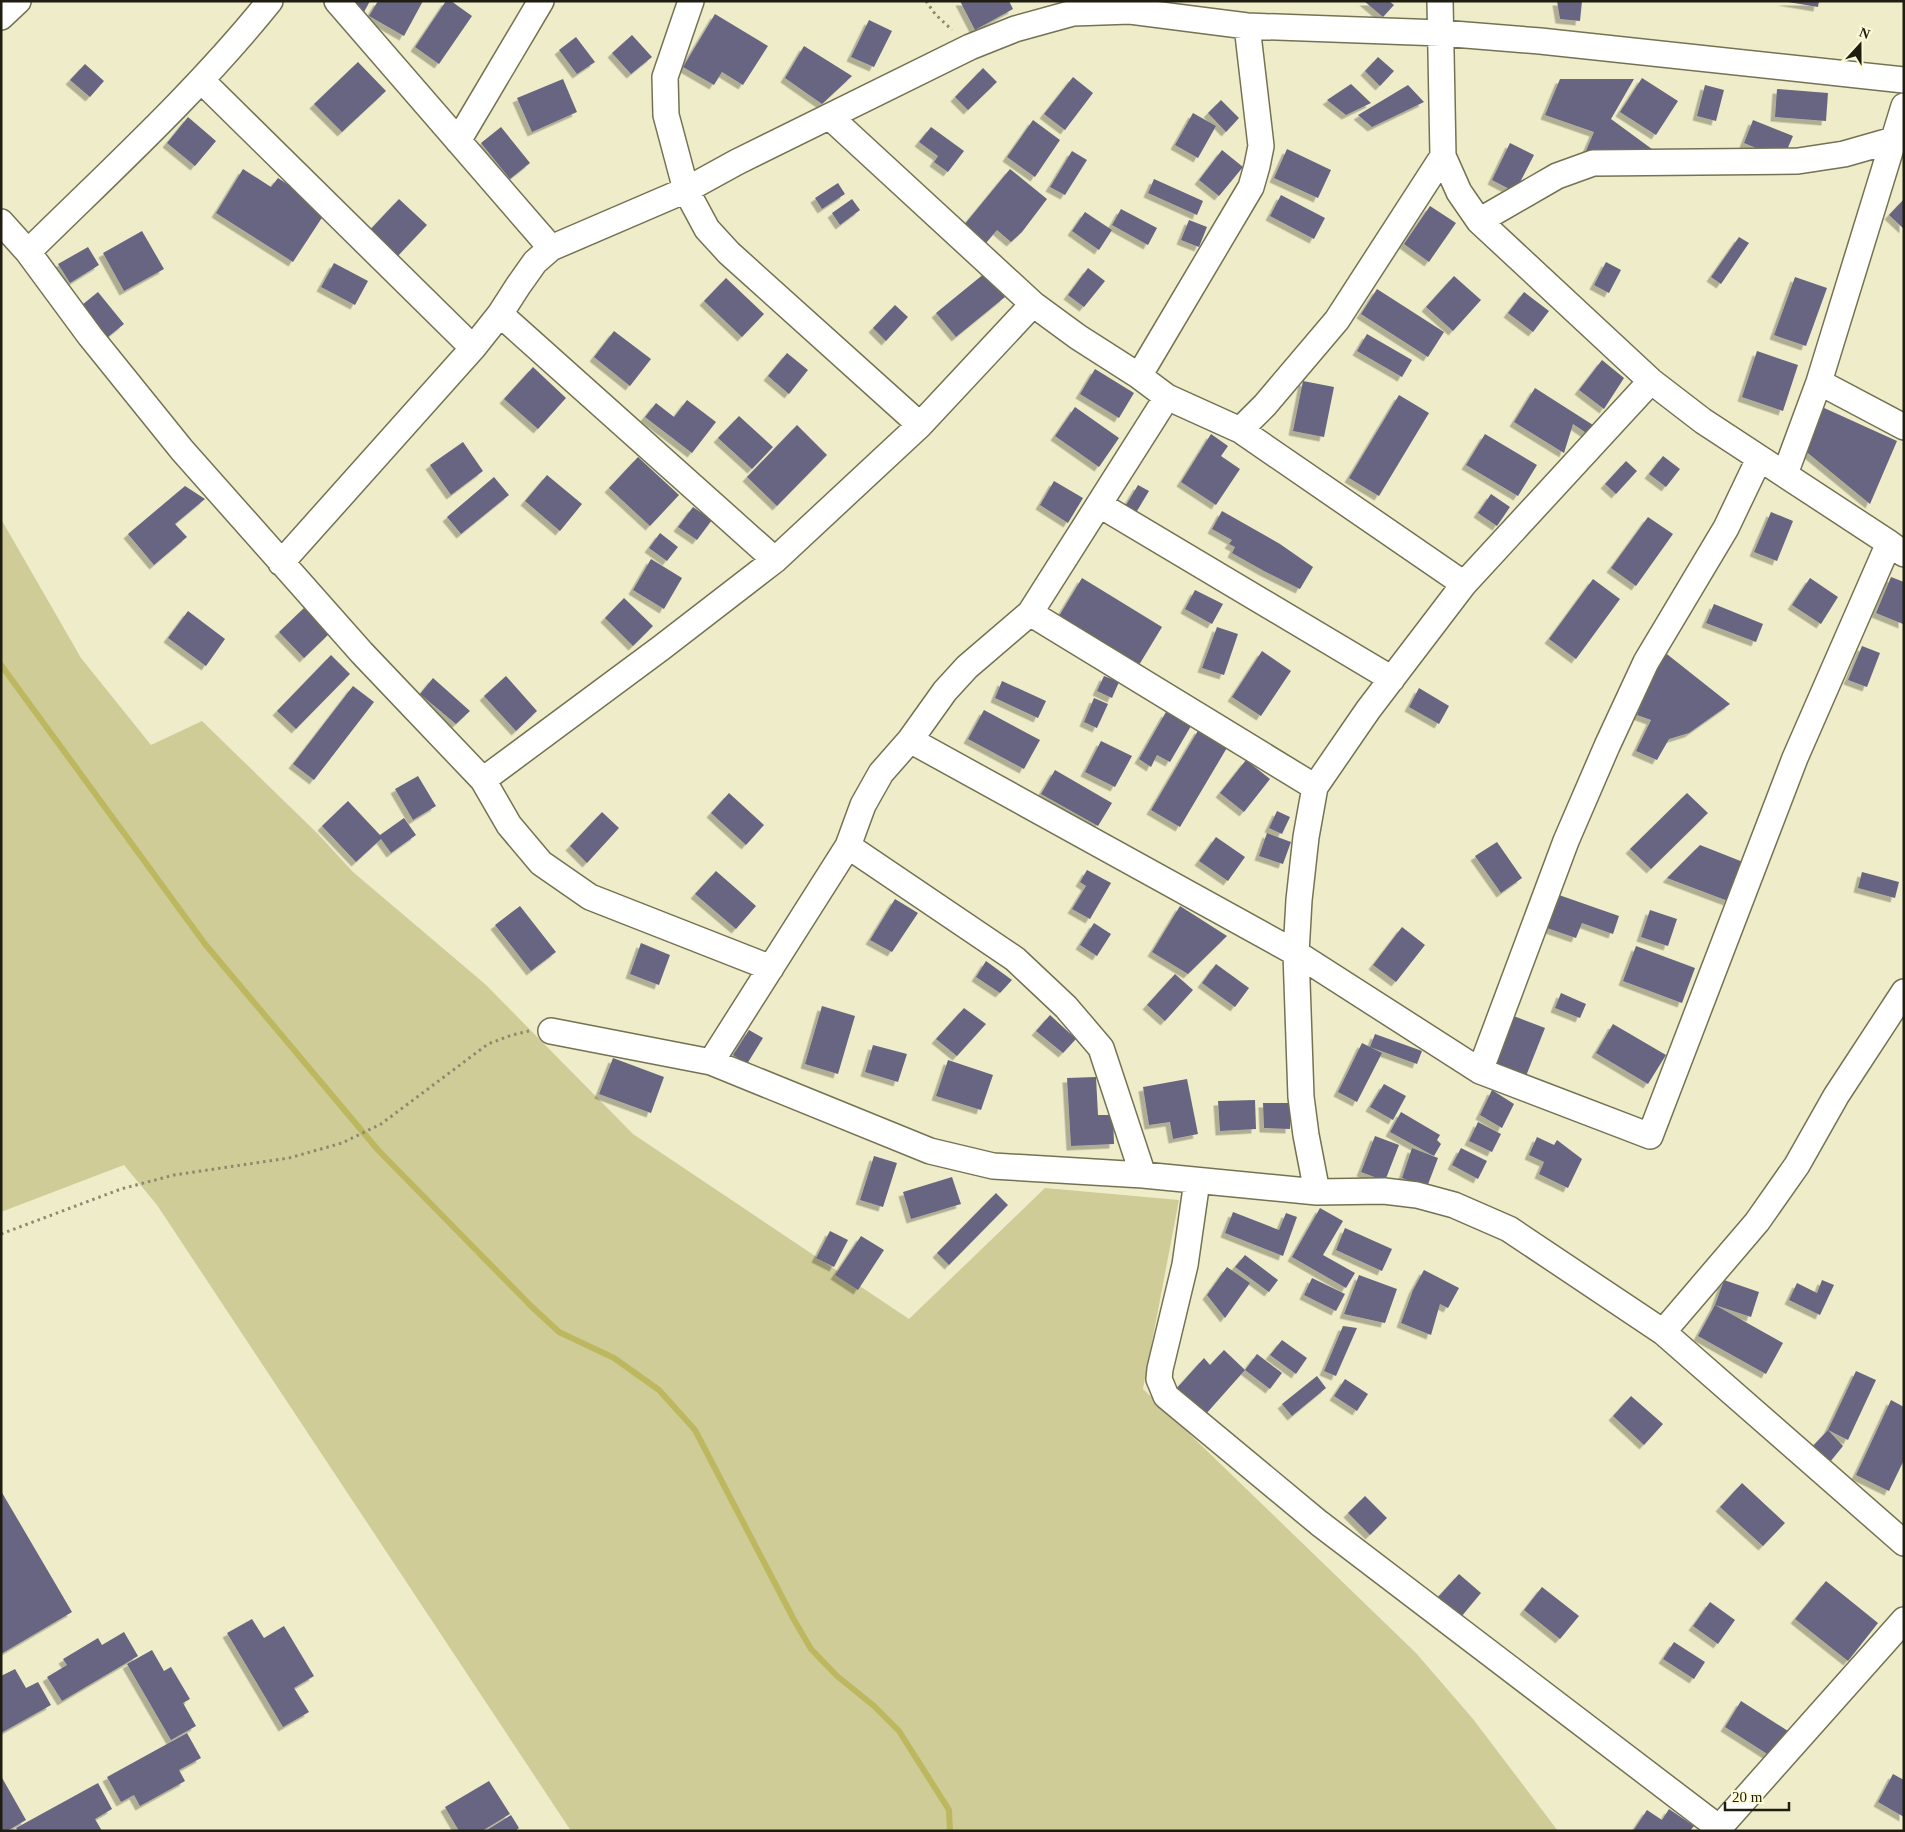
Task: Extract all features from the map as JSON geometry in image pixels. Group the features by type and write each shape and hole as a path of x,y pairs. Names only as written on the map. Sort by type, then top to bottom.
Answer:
{"street":[{"path":"1,17 18,1"},
{"path":"28,252 201,80 249,28 270,1"},
{"path":"336,1 551,248"},
{"path":"458,141 541,1"},
{"path":"691,1 665,77 666,115 686,190 707,229 729,253 920,425"},
{"path":"910,740 1296,953 1480,1070 1650,1136 1795,758 1896,548 1703,421 1651,381 1480,221 1459,192 1443,156 1440,1"},
{"path":"282,563 473,348 500,314 535,262 551,248 686,190 737,162 970,47 1014,30 1073,13 1130,11 1247,26 1540,40 1904,80"},
{"path":"1139,376 1251,187 1258,166 1261,146 1247,26"},
{"path":"201,80 473,348"},
{"path":"1784,474 1819,382 1904,106"},
{"path":"830,117 1033,304 1167,397 1240,430 1464,584"},
{"path":"1480,221 1557,176 1593,163 1798,161 1844,154 1893,140"},
{"path":"1240,430 1265,405 1337,320 1443,156"},
{"path":"1,222 28,252 90,336 182,450 362,653 483,780 509,825 541,863 590,897 770,968"},
{"path":"483,780 661,648 775,560 920,425 1033,304"},
{"path":"500,314 775,560"},
{"path":"1317,1192 1301,1097 1296,953 1298,900 1315,787 1392,679 1464,584 1651,381"},
{"path":"1819,382 1904,427"},
{"path":"711,1062 848,846 863,805 881,773 910,740 945,691 967,667 1030,613 1167,397"},
{"path":"1480,1070 1566,841 1607,746 1646,662 1726,528 1759,459"},
{"path":"1100,505 1392,679"},
{"path":"1030,613 1315,787"},
{"path":"848,846 1015,959 1066,1007 1101,1048 1143,1175"},
{"path":"1663,1332 1757,1222 1796,1165 1836,1096 1904,992"},
{"path":"552,1030 711,1062 930,1150 993,1166 1143,1175 1317,1192 1384,1191 1417,1195 1454,1205 1508,1229 1663,1332 1904,1543"},
{"path":"1197,1180 1185,1265 1160,1369 1159,1379 1166,1396 1319,1523 1718,1828 1904,1620"}],"path":[{"path":"926,1 935,14 970,47"},
{"path":"1,1234 121,1189 174,1175 289,1158 342,1143 381,1124 488,1044 519,1033 533,1030 552,1030"}],"shaded area":[{"path":"1,519 81,658 151,745 202,721 319,835 353,872 485,984 633,1134 909,1319 1045,1188 1179,1200 1143,1389 1416,1653 1473,1719 1558,1831 571,1831 157,1205 124,1165 1,1212"}],"building":[{"path":"345,1 370,1 364,12"},
{"path":"378,1 423,1 404,36 369,16"},
{"path":"446,1 451,1 472,16 439,64 415,47"},
{"path":"960,1 1009,1 1013,9 975,30"},
{"path":"1364,1 1389,1 1394,5 1383,17"},
{"path":"1557,1 1582,1 1580,21 1560,19"},
{"path":"1782,1 1819,1 1818,7"},
{"path":"715,14 768,46 743,85 722,72 714,85 683,67"},
{"path":"869,20 892,31 874,67 851,57"},
{"path":"632,35 652,57 631,74 612,53"},
{"path":"576,37 595,62 577,74 559,50"},
{"path":"804,46 852,76 822,104 785,78"},
{"path":"1378,57 1394,71 1380,86 1365,71"},
{"path":"358,62 386,91 342,132 314,104"},
{"path":"85,64 104,81 90,97 70,80"},
{"path":"983,68 997,82 968,110 955,97"},
{"path":"1073,77 1093,93 1065,130 1044,114"},
{"path":"1642,78 1678,101 1656,135 1620,112"},
{"path":"563,79 577,112 532,132 517,98"},
{"path":"1560,79 1634,79 1611,119 1656,152 1583,158 1594,132 1545,115"},
{"path":"1351,84 1371,103 1346,115 1327,100"},
{"path":"1408,85 1424,102 1372,127 1358,115"},
{"path":"1705,85 1724,90 1716,121 1697,116"},
{"path":"1777,89 1828,93 1826,121 1775,117"},
{"path":"1221,100 1239,118 1226,132 1208,113"},
{"path":"1193,113 1216,126 1198,158 1175,145"},
{"path":"188,117 216,141 195,166 167,143"},
{"path":"1033,120 1060,140 1035,177 1007,157"},
{"path":"1753,120 1793,136 1783,159 1744,143"},
{"path":"501,127 530,163 510,179 481,143"},
{"path":"931,127 964,151 948,172 934,162 938,156 919,142"},
{"path":"1510,143 1534,155 1515,192 1492,180"},
{"path":"1287,149 1331,170 1318,198 1274,178"},
{"path":"1222,150 1243,167 1219,196 1199,180"},
{"path":"1072,151 1087,160 1065,195 1050,187"},
{"path":"243,169 271,187 278,178 327,210 293,262 216,213"},
{"path":"1010,169 1047,199 1022,232 1011,242 997,230 986,243 964,225"},
{"path":"1154,179 1203,201 1197,215 1148,193"},
{"path":"838,183 845,194 822,209 815,198"},
{"path":"1281,195 1325,218 1314,239 1270,216"},
{"path":"399,199 427,225 395,259 367,233"},
{"path":"852,199 860,210 840,225 832,213"},
{"path":"1904,199 1904,229 1889,215"},
{"path":"1430,206 1456,223 1429,262 1404,244"},
{"path":"1121,209 1157,228 1148,245 1112,225"},
{"path":"1085,212 1112,230 1099,250 1072,231"},
{"path":"1189,220 1207,227 1199,247 1181,240"},
{"path":"142,231 164,269 124,291 103,253"},
{"path":"1739,237 1749,243 1721,284 1711,277"},
{"path":"88,247 99,265 70,283 58,264"},
{"path":"1606,262 1621,270 1609,293 1594,285"},
{"path":"334,263 368,281 355,305 321,287"},
{"path":"1088,268 1105,281 1084,307 1068,295"},
{"path":"985,273 1005,297 956,337 936,313"},
{"path":"1454,276 1481,300 1453,331 1426,307"},
{"path":"1795,277 1827,288 1806,346 1774,335"},
{"path":"726,278 764,314 742,337 704,301"},
{"path":"1377,289 1444,332 1428,357 1361,314"},
{"path":"98,292 124,324 103,341 77,309"},
{"path":"1524,292 1549,311 1533,332 1508,313"},
{"path":"895,305 908,317 886,341 873,328"},
{"path":"614,331 651,359 630,386 594,357"},
{"path":"1367,334 1412,360 1402,377 1357,351"},
{"path":"1757,351 1798,365 1783,411 1742,397"},
{"path":"787,353 808,370 789,394 768,376"},
{"path":"1602,360 1624,378 1604,409 1579,390"},
{"path":"533,367 566,398 538,429 504,399"},
{"path":"1095,369 1134,393 1119,418 1080,394"},
{"path":"1303,381 1334,387 1324,437 1293,431"},
{"path":"1535,388 1593,425 1588,434 1573,424 1564,453 1514,422"},
{"path":"1399,395 1429,413 1379,496 1349,478"},
{"path":"687,400 716,422 692,453 645,417 656,403 674,417"},
{"path":"1075,407 1119,438 1099,467 1055,436"},
{"path":"1822,407 1897,441 1870,504 1803,449"},
{"path":"739,416 773,447 752,469 718,438"},
{"path":"797,425 827,455 777,506 747,477"},
{"path":"1211,434 1228,446 1221,456 1240,469 1216,505 1181,482"},
{"path":"1485,434 1537,465 1518,496 1466,465"},
{"path":"463,442 483,471 451,495 430,465"},
{"path":"1663,456 1680,469 1666,487 1649,474"},
{"path":"638,457 679,495 650,526 609,488"},
{"path":"1626,461 1637,471 1616,494 1605,484"},
{"path":"547,475 582,504 560,531 525,501"},
{"path":"494,477 509,495 461,534 447,517"},
{"path":"1054,481 1083,498 1068,523 1040,505"},
{"path":"1138,485 1149,491 1134,516 1123,510"},
{"path":"185,486 205,499 175,524 187,537 154,565 128,534"},
{"path":"1491,494 1510,507 1497,526 1478,513"},
{"path":"693,507 712,520 697,540 678,527"},
{"path":"1222,511 1280,544 1313,567 1300,589 1232,553 1235,547 1229,544 1232,540 1212,529"},
{"path":"1771,512 1793,521 1777,561 1754,552"},
{"path":"1648,517 1673,534 1636,586 1611,568"},
{"path":"660,533 678,547 667,561 649,548"},
{"path":"651,559 682,578 664,609 633,590"},
{"path":"1891,577 1904,582 1903,624 1876,613"},
{"path":"1082,578 1162,627 1139,665 1059,616"},
{"path":"1810,578 1838,597 1821,624 1792,605"},
{"path":"1593,579 1620,599 1576,659 1549,639"},
{"path":"1195,590 1223,604 1212,624 1185,609"},
{"path":"624,598 653,626 633,646 605,618"},
{"path":"1714,604 1763,624 1756,642 1706,623"},
{"path":"304,608 329,634 304,658 279,632"},
{"path":"188,611 225,639 206,666 168,638"},
{"path":"1217,627 1238,634 1224,675 1202,668"},
{"path":"1862,646 1880,653 1867,687 1848,680"},
{"path":"1262,651 1291,671 1261,716 1232,697"},
{"path":"1663,651 1730,704 1689,733 1669,739 1657,760 1636,751 1651,720 1637,715"},
{"path":"331,655 350,674 296,729 277,711"},
{"path":"506,676 537,711 516,731 484,696"},
{"path":"1104,676 1119,682 1112,698 1097,691"},
{"path":"433,678 470,711 456,724 420,694"},
{"path":"1002,681 1046,701 1038,718 995,698"},
{"path":"353,686 374,702 314,780 293,764"},
{"path":"1419,688 1449,706 1439,724 1409,707"},
{"path":"1094,698 1108,704 1097,728 1084,722"},
{"path":"984,710 1040,740 1024,769 968,739"},
{"path":"1166,712 1191,726 1170,762 1157,755 1151,767 1139,759"},
{"path":"1199,729 1228,746 1180,827 1151,810"},
{"path":"1101,741 1132,756 1115,787 1085,772"},
{"path":"1246,760 1270,779 1244,812 1220,793"},
{"path":"1055,770 1112,803 1098,826 1041,794"},
{"path":"418,776 436,806 413,820 395,789"},
{"path":"729,793 764,825 746,845 711,813"},
{"path":"1687,793 1708,813 1651,869 1630,849"},
{"path":"348,801 380,835 404,818 416,835 391,853 381,839 356,862 322,826"},
{"path":"1277,811 1290,817 1282,834 1269,828"},
{"path":"602,812 619,828 587,863 570,846"},
{"path":"1267,833 1291,842 1283,864 1259,856"},
{"path":"1216,837 1245,857 1228,881 1199,861"},
{"path":"1497,842 1522,878 1501,893 1475,856"},
{"path":"1700,845 1743,862 1728,901 1667,878"},
{"path":"1087,870 1111,883 1090,919 1072,909 1086,886 1080,882"},
{"path":"716,871 756,906 736,929 695,894"},
{"path":"1862,872 1899,882 1895,898 1858,888"},
{"path":"1559,895 1619,916 1613,934 1582,923 1576,938 1547,928"},
{"path":"895,899 918,913 892,952 870,940"},
{"path":"520,906 556,952 531,971 495,925"},
{"path":"1180,906 1227,936 1188,974 1152,952"},
{"path":"1650,910 1677,919 1668,946 1641,937"},
{"path":"1094,923 1111,934 1097,956 1080,945"},
{"path":"1402,927 1425,945 1396,982 1373,965"},
{"path":"641,943 670,955 659,985 630,974"},
{"path":"1636,946 1695,968 1682,1003 1623,981"},
{"path":"986,961 1012,980 1000,993 976,977"},
{"path":"1216,964 1249,988 1235,1007 1202,983"},
{"path":"1175,974 1193,990 1165,1021 1147,1005"},
{"path":"1561,993 1586,1004 1580,1018 1555,1008"},
{"path":"822,1006 855,1016 838,1074 805,1064"},
{"path":"964,1008 986,1024 957,1056 936,1039"},
{"path":"1050,1015 1076,1039 1063,1053 1036,1031"},
{"path":"1511,1015 1545,1028 1526,1076 1493,1064"},
{"path":"1613,1024 1666,1055 1648,1084 1596,1053"},
{"path":"749,1030 763,1038 747,1064 733,1055"},
{"path":"1375,1034 1422,1051 1417,1064 1370,1047"},
{"path":"1362,1043 1382,1053 1357,1102 1338,1092"},
{"path":"873,1045 907,1054 898,1082 865,1072"},
{"path":"613,1058 664,1077 651,1113 599,1094"},
{"path":"948,1060 993,1075 981,1110 936,1096"},
{"path":"1096,1077 1098,1115 1113,1115 1114,1144 1071,1146 1067,1078"},
{"path":"1187,1079 1198,1134 1173,1139 1170,1122 1149,1125 1143,1087"},
{"path":"1384,1084 1406,1096 1393,1120 1370,1107"},
{"path":"1492,1090 1514,1104 1502,1128 1480,1115"},
{"path":"1255,1100 1256,1129 1220,1131 1218,1101"},
{"path":"1263,1103 1291,1103 1290,1129 1264,1128"},
{"path":"1401,1112 1440,1135 1437,1140 1441,1144 1434,1156 1390,1132"},
{"path":"1478,1122 1501,1134 1492,1152 1469,1141"},
{"path":"1375,1136 1399,1145 1385,1181 1361,1172"},
{"path":"1537,1137 1554,1145 1557,1140 1582,1159 1568,1188 1539,1174 1544,1162 1529,1155"},
{"path":"1412,1148 1438,1158 1427,1187 1402,1178"},
{"path":"1461,1148 1487,1161 1478,1179 1452,1165"},
{"path":"874,1156 897,1163 883,1207 860,1200"},
{"path":"952,1177 961,1204 911,1219 903,1192"},
{"path":"996,1193 1008,1205 949,1265 937,1253"},
{"path":"1320,1208 1343,1221 1323,1255 1355,1273 1346,1288 1292,1257"},
{"path":"1233,1212 1279,1230 1286,1213 1297,1217 1283,1256 1225,1233"},
{"path":"1345,1228 1392,1249 1382,1271 1336,1250"},
{"path":"830,1231 848,1240 834,1267 816,1258"},
{"path":"861,1236 884,1250 858,1290 835,1275"},
{"path":"1245,1255 1278,1280 1269,1292 1235,1267"},
{"path":"1227,1267 1250,1283 1225,1318 1207,1295"},
{"path":"1424,1270 1459,1288 1448,1308 1440,1304 1431,1335 1401,1323 1413,1290"},
{"path":"1359,1275 1397,1289 1385,1323 1344,1314"},
{"path":"1312,1278 1345,1294 1336,1311 1304,1295"},
{"path":"1724,1280 1759,1292 1751,1317 1715,1305"},
{"path":"1822,1280 1834,1285 1820,1315 1789,1300 1797,1283 1817,1293"},
{"path":"1715,1305 1783,1343 1766,1374 1698,1336"},
{"path":"1343,1326 1357,1328 1336,1376 1324,1371"},
{"path":"1282,1340 1307,1358 1296,1374 1270,1355"},
{"path":"1224,1350 1245,1370 1205,1415 1176,1389 1204,1358 1210,1365"},
{"path":"1257,1354 1282,1373 1270,1389 1245,1370"},
{"path":"1856,1371 1876,1380 1848,1440 1828,1430"},
{"path":"1317,1376 1326,1388 1292,1416 1282,1404"},
{"path":"1345,1379 1368,1394 1357,1411 1334,1396"},
{"path":"1631,1396 1663,1424 1644,1445 1613,1416"},
{"path":"1891,1400 1904,1407 1904,1460 1889,1491 1856,1475"},
{"path":"1828,1430 1843,1446 1830,1462 1812,1447"},
{"path":"1742,1483 1785,1523 1763,1546 1720,1507"},
{"path":"1,1491 72,1612 1,1654 2,1601"},
{"path":"1365,1496 1387,1518 1370,1535 1348,1513"},
{"path":"1459,1574 1481,1593 1461,1617 1438,1597"},
{"path":"1826,1581 1878,1623 1848,1661 1795,1619"},
{"path":"1542,1587 1579,1616 1560,1639 1524,1610"},
{"path":"1710,1602 1735,1620 1718,1644 1693,1626"},
{"path":"252,1619 264,1638 284,1626 314,1676 294,1688 309,1712 283,1727 227,1633"},
{"path":"124,1632 138,1656 62,1701 47,1677 67,1665 63,1659 98,1638 102,1645"},
{"path":"1674,1642 1705,1662 1694,1679 1663,1659"},
{"path":"152,1650 164,1671 171,1667 190,1699 183,1703 196,1726 171,1740 127,1664"},
{"path":"15,1669 26,1688 38,1682 51,1705 1,1733 1,1676"},
{"path":"1741,1701 1788,1731 1772,1757 1725,1727"},
{"path":"187,1733 201,1758 179,1770 185,1781 140,1806 134,1795 121,1802 107,1777"},
{"path":"1893,1774 1904,1780 1904,1817 1878,1802"},
{"path":"1,1776 26,1820 7,1831 1,1831"},
{"path":"489,1781 510,1814 482,1831 459,1831 445,1807"},
{"path":"98,1783 112,1809 95,1819 102,1831 18,1831 16,1828"},
{"path":"1669,1809 1694,1826 1690,1831 1633,1831 1647,1810 1662,1820"},
{"path":"511,1815 519,1828 515,1831 485,1831"}],"waterway":[{"path":"1,665 205,944 378,1150 531,1306 559,1332 614,1358 659,1390 695,1430 811,1649 837,1676 874,1706 899,1731 949,1810 950,1831"}]}
